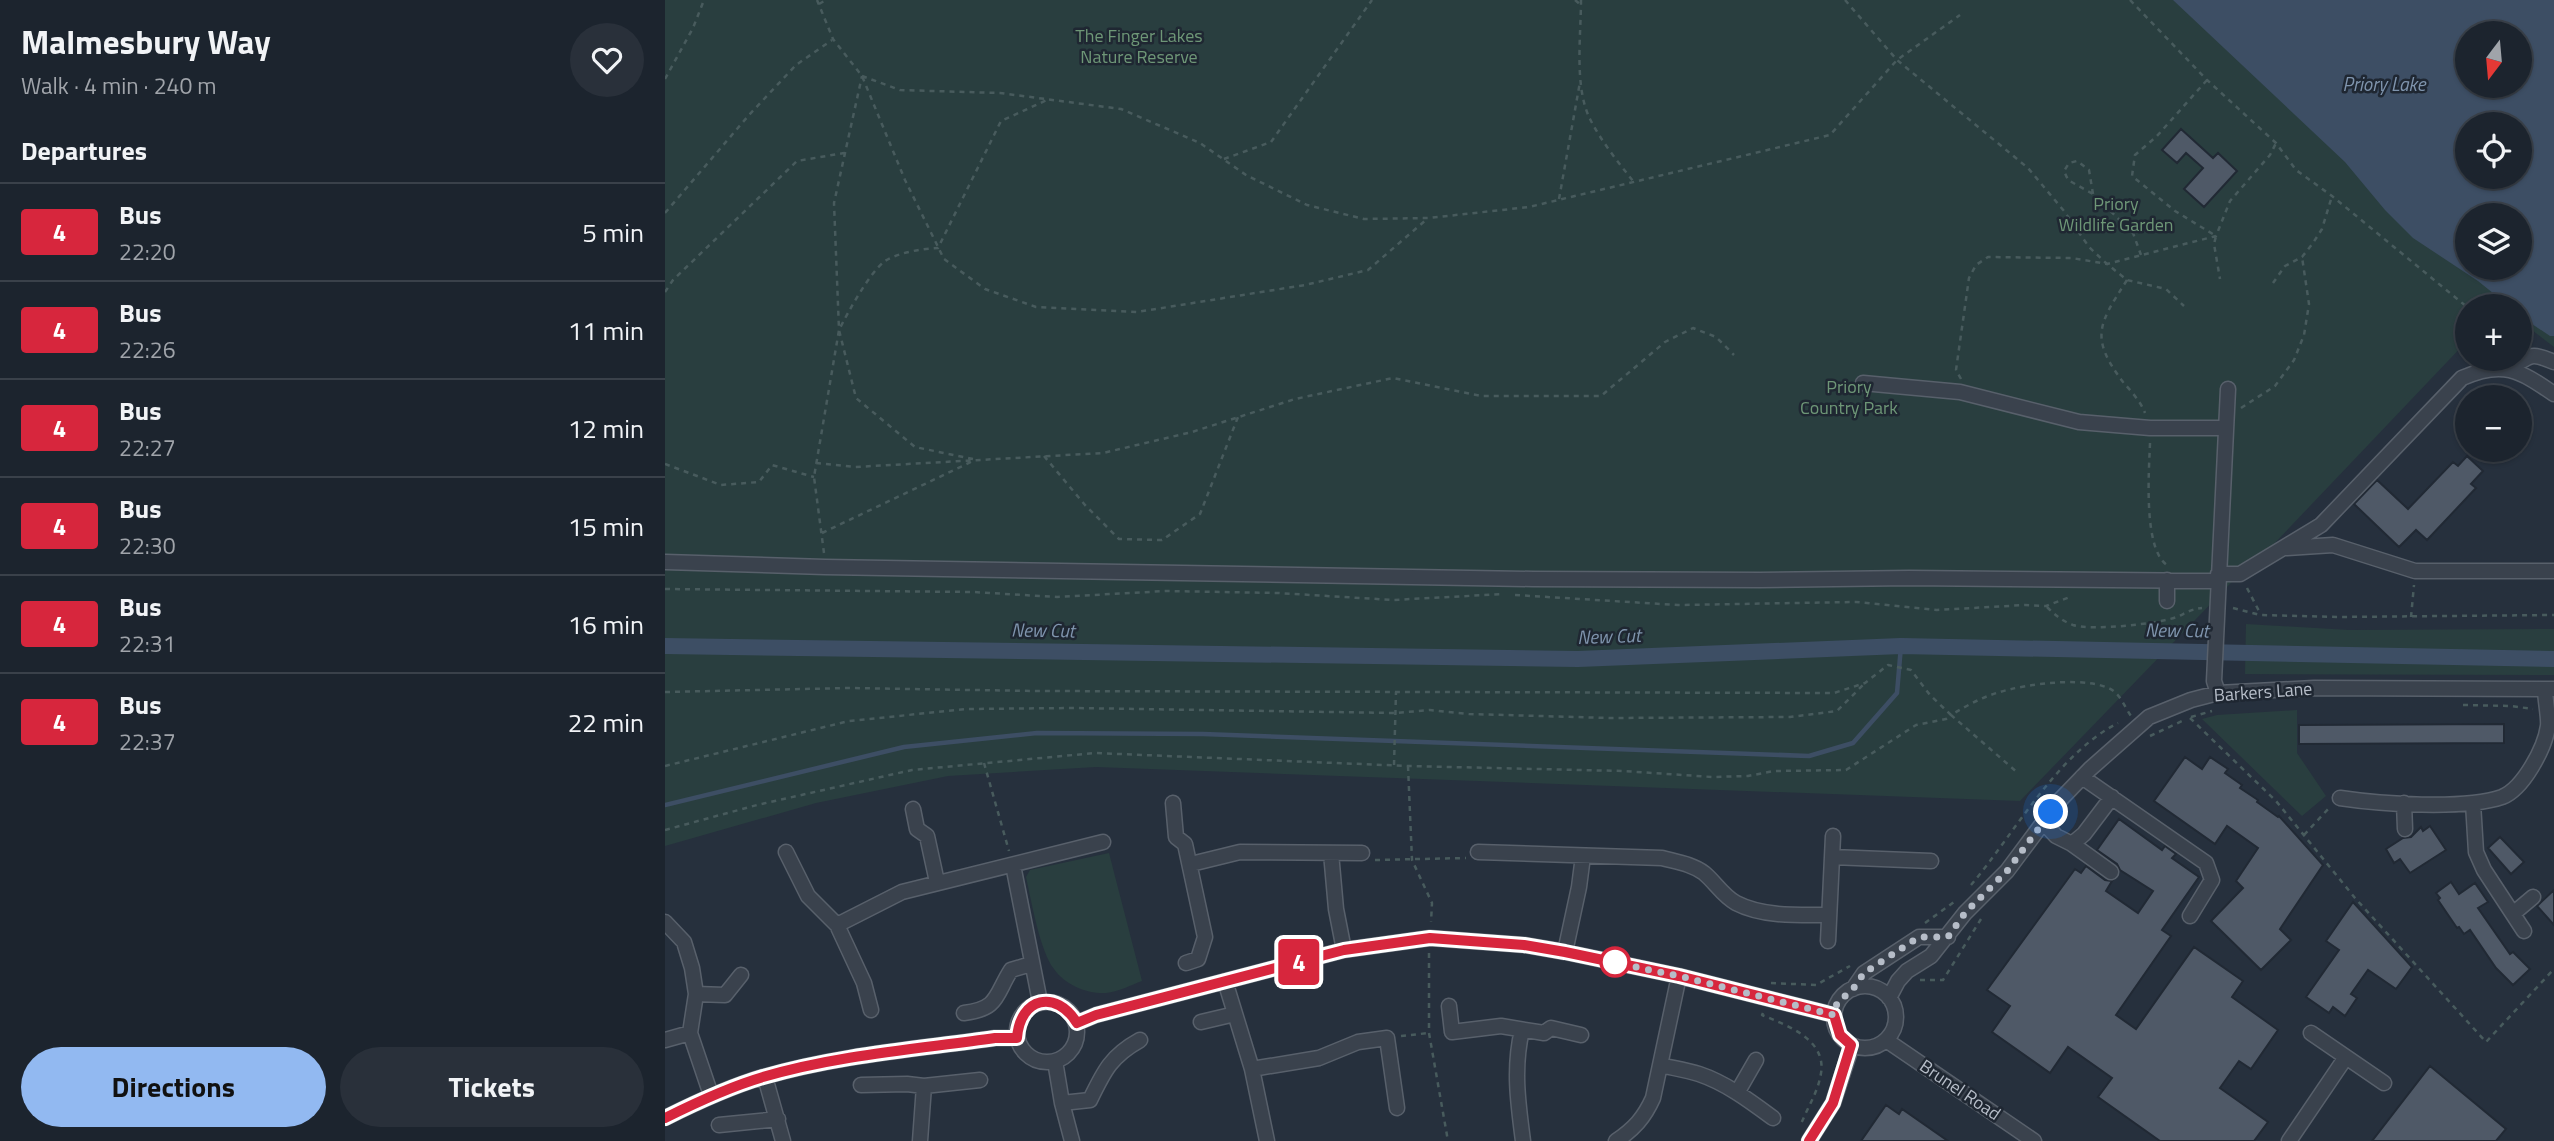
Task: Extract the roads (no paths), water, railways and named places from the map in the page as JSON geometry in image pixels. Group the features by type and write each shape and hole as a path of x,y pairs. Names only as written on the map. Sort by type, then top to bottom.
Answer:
{"street":[{"path":"2532,355 2554,362"},
{"path":"665,562 1533,579 2218,578 2240,574 2321,526 2462,378 2478,371"},
{"path":"2513,371 2533,379 2554,394"},
{"path":"1863,383 1960,392 2080,422 2150,428 2226,423"},
{"path":"2218,693 2214,681 2228,389"},
{"path":"2285,548 2333,545 2415,571 2554,571"},
{"path":"2167,580 2167,601"},
{"name":"Barkers Lane","path":"1889,998 1907,971 1931,956 1965,913 2007,871 2060,800 2149,717 2218,693 2314,688 2550,689"},
{"path":"2340,798 2381,804 2473,803 2503,796 2516,789 2526,776 2546,736 2549,723 2545,709 2550,689"},
{"path":"2083,777 2206,863 2212,880 2190,916"},
{"path":"2072,844 2084,834 2112,797"},
{"path":"1173,803 1176,837 1185,844 1191,864 1205,937 1198,959 1186,963"},
{"path":"2404,803 2405,829"},
{"path":"2473,803 2476,852 2484,870 2524,931"},
{"path":"912,809 917,829 927,836 937,882"},
{"path":"2043,822 2056,836 2072,844 2111,873"},
{"path":"1828,941 1833,836"},
{"path":"837,925 902,892 1103,842"},
{"path":"786,852 809,896 837,925 864,983 871,1010"},
{"path":"1191,864 1240,852 1362,853"},
{"path":"1478,852 1662,859 1686,864 1703,872 1734,902 1751,909 1790,915 1829,915"},
{"path":"1331,853 1336,909 1344,950"},
{"path":"1565,952 1583,856"},
{"path":"1832,857 1931,861"},
{"path":"1013,865 1040,1002"},
{"path":"2514,913 2533,897"},
{"path":"665,922 684,942 692,968 696,994 690,1032 711,1095"},
{"path":"1853,989 1873,988 1889,998 1895,1014 1895,1023 1886,1040 1873,1047 1859,1048 1840,1035 1834,1015 1837,1003 1853,989 1864,973 1919,937 1948,937"},
{"path":"1077,1023 1096,1015 1344,950 1430,938 1524,945 1565,952 1679,976 1834,1015"},
{"path":"964,1013 977,1012 988,1007 997,999 1011,970 1031,964"},
{"path":"696,994 725,995 741,975"},
{"path":"1616,1141 1634,1128 1646,1114 1653,1098 1679,976"},
{"path":"1225,981 1252,1069 1267,1141"},
{"path":"1040,1002 1055,1002 1069,1010 1077,1023 1077,1039 1069,1053 1055,1062 1037,1060 1023,1050 1017,1038 1018,1022 1028,1008 1040,1002"},
{"path":"1449,1006 1452,1032 1501,1027 1544,1033 1552,1028 1581,1035"},
{"path":"1201,1022 1235,1014"},
{"path":"1522,1030 1516,1078 1523,1141"},
{"path":"665,1040 690,1032"},
{"path":"2311,1033 2384,1083"},
{"path":"665,1118 711,1095 765,1076 833,1061 995,1038 1017,1038"},
{"path":"1252,1069 1319,1058 1358,1042 1387,1038 1397,1108"},
{"path":"1062,1103 1090,1100 1110,1061 1140,1040"},
{"name":"Brunel Road","path":"1886,1040 2034,1141"},
{"path":"1803,1136 1833,1103 1851,1045"},
{"path":"2289,1141 2346,1057"},
{"path":"1737,1093 1756,1060"},
{"path":"1055,1062 1072,1141"},
{"path":"1660,1065 1700,1074 1737,1093 1773,1118"},
{"path":"765,1076 783,1141"},
{"path":"861,1085 924,1086 980,1080"},
{"path":"921,1141 924,1086"},
{"path":"719,1125 778,1119"}],"water":[{"name":"Priory Lake","path":"2173,0 2554,0 2554,336 2532,324 2532,294 2494,294 2476,280 2532,280 2532,203 2455,203 2455,266 2413,238 2385,210 2345,162"}],"waterway":[{"name":"New Cut","path":"665,646 1578,659 1901,646 2554,659"},
{"path":"665,805 904,747 1037,733 1203,734 1809,756 1853,743 1897,693 1901,646"}],"park label":[{"name":"The Finger Lakes Nature Reserve","path":"1139,46"},
{"name":"Priory Wildlife Garden","path":"2116,214"},
{"name":"Priory Country Park","path":"1849,397"}]}
